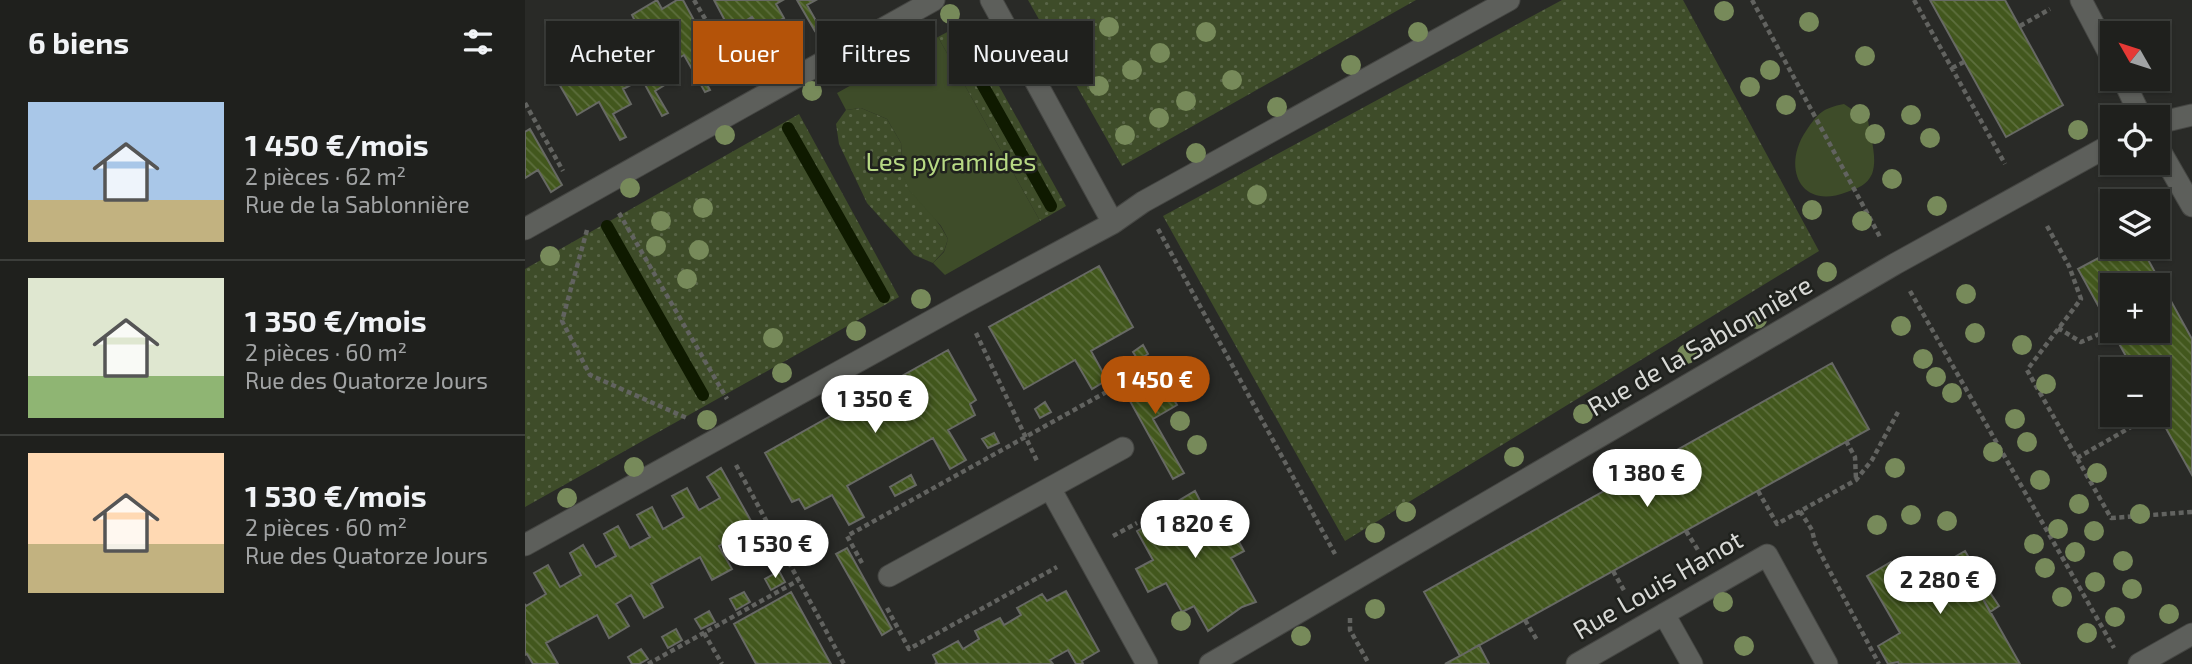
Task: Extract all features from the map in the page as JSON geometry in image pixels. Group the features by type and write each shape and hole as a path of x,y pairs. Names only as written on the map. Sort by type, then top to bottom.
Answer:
{"street":[{"path":"525,229 934,0"},
{"path":"991,0 1113,223"},
{"path":"525,545 1113,223 1143,202 1509,0"},
{"path":"2081,0 2100,36"},
{"path":"2170,120 2192,115"},
{"name":"Rue de la Sablonnière","path":"1210,664 1895,264 2100,151"},
{"path":"2170,168 2192,206"},
{"path":"889,576 1123,448"},
{"path":"1050,488 1147,664"},
{"name":"Rue Louis Hanot","path":"1577,664 1767,555 1827,664"},
{"path":"1664,614 1692,664"},
{"path":"2139,664 2192,634"}],"path":[{"path":"694,0 752,100"},
{"path":"1752,0 1895,264 2117,654"},
{"path":"1914,0 2005,164"},
{"path":"2020,26 2050,9"},
{"path":"1952,68 1964,62"},
{"path":"525,103 564,173"},
{"path":"615,207 729,403"},
{"path":"1152,219 1350,582 1350,630 1369,664"},
{"path":"590,220 562,321 590,375 692,421 708,414 844,664"},
{"path":"2047,226 2069,266 2081,299 2027,370 2111,519 2192,512"},
{"path":"962,304 1050,488"},
{"path":"2059,328 2081,342 2100,334"},
{"path":"1758,491 1777,524 1856,480 1873,460 1898,412"},
{"path":"2077,458 2131,427"},
{"path":"1846,441 1855,457 1856,480"},
{"path":"1800,511 1878,664"},
{"path":"1686,530 1698,550"},
{"path":"1613,570 1625,592"},
{"path":"648,664 799,580"},
{"path":"1525,620 1537,640"},
{"path":"704,633 722,664"}],"green space":[{"path":"1028,0 1416,0 1122,166 1076,84 1093,84 1093,21 1040,21"},
{"path":"1562,0 1683,0 1819,251 1345,541 1163,216"},
{"path":"949,31 949,57 938,37"},
{"name":"Les pyramides","path":"938,37 949,57 949,84 964,84 1040,221 945,275 933,263 944,252 948,239 941,226 909,190 903,174 901,143 887,119 861,108 846,110 837,93 853,84 935,84 935,39"},
{"path":"964,84 998,84 1066,206 1040,221"},
{"path":"1844,104 1868,120 1874,168 1870,178 1855,189 1830,196 1817,195 1799,182 1796,158 1799,144 1818,116 1831,107"},
{"path":"861,108 887,119 901,143 903,174 948,239 944,251 933,263 914,255 867,203 839,144 836,124 846,110"},
{"path":"799,114 899,297 525,507 525,269"}],"building":[{"path":"657,0 662,9 677,0 683,0 694,21 693,71 684,55 679,58 679,21 635,21 632,15"},
{"path":"714,0 783,0 776,4 784,18 779,21 754,21 752,17 745,21 725,21"},
{"path":"797,0 816,0 807,5 817,23 815,31"},
{"path":"1930,0 2005,0 2063,105 2006,137"},
{"path":"559,84 632,84 623,89 631,104 613,114 626,137 620,140 599,102 577,115"},
{"path":"645,84 666,84 655,91 668,113 662,116"},
{"path":"700,84 707,84 710,90 705,92"},
{"path":"530,129 562,185 551,192 538,170 525,178 525,132"},
{"path":"2100,257 2148,259 2155,273 2100,273 2100,309 2078,269"},
{"path":"1099,266 1133,327 1091,351 1107,380 1092,389 1075,360 1024,389 989,327"},
{"path":"2170,299 2192,339 2192,475 2165,427 2170,427 2170,357 2126,357 2119,343 2170,343"},
{"path":"1143,345 1148,354 1138,360 1133,352"},
{"path":"948,350 976,400 970,404 975,415 948,430 966,460 950,469 933,438 847,486 864,517 849,525 832,495 805,509 799,499 792,502 765,453"},
{"path":"1832,363 1869,429 1460,656 1424,592"},
{"path":"1158,373 1177,405 1153,419 1184,473 1173,479 1125,392"},
{"path":"1045,402 1051,412 1040,418 1035,409"},
{"path":"994,433 999,443 988,448 982,439"},
{"path":"721,468 767,549 747,561 734,537 719,546 732,569 712,580 700,557 651,584 663,607 644,618 631,595 616,604 629,626 609,638 597,615 546,643 558,664 533,664 527,654 525,655 525,604 526,606 546,594 534,573 548,565 560,587 581,575 570,553 583,545 596,567 616,556 604,534 618,526 630,548 650,537 637,515 652,507 663,529 684,517 672,496 687,488 699,510 720,498 707,477"},
{"path":"911,475 916,485 895,496 890,487"},
{"path":"1195,491 1208,516 1221,509 1244,551 1231,558 1256,602 1242,607 1208,631 1194,606 1182,612 1166,583 1148,592 1136,569 1153,560 1137,531 1149,524 1146,520"},
{"path":"820,525 825,535 814,541 809,532"},
{"path":"847,548 892,629 882,635 836,554"},
{"path":"1965,551 1985,585 1978,590 2020,664 1888,664 1878,646 1900,633 1867,576 1891,562 1896,571 1914,560 1923,575"},
{"path":"779,571 785,582 771,590 765,579"},
{"path":"1985,585 1999,606 1990,612 1978,590"},
{"path":"1066,591 1099,651 1082,661 1083,664 1076,664 1068,650 1050,660 1053,664 935,664 937,663 933,655 958,641 963,649 979,639 975,631 1000,618 1004,625 1021,615 1017,608 1042,594 1047,601"},
{"path":"744,592 750,602 736,610 730,599"},
{"path":"791,592 831,664 756,664 734,624"},
{"path":"709,611 715,622 701,629 695,619"},
{"path":"676,629 682,640 668,648 662,637"},
{"path":"1479,645 1489,664 1445,664 1460,656"},
{"path":"641,649 648,659 632,664 628,657"}],"waterway":[{"path":"982,84 1051,206"},
{"path":"788,128 884,297"},
{"path":"607,226 703,395"}]}
